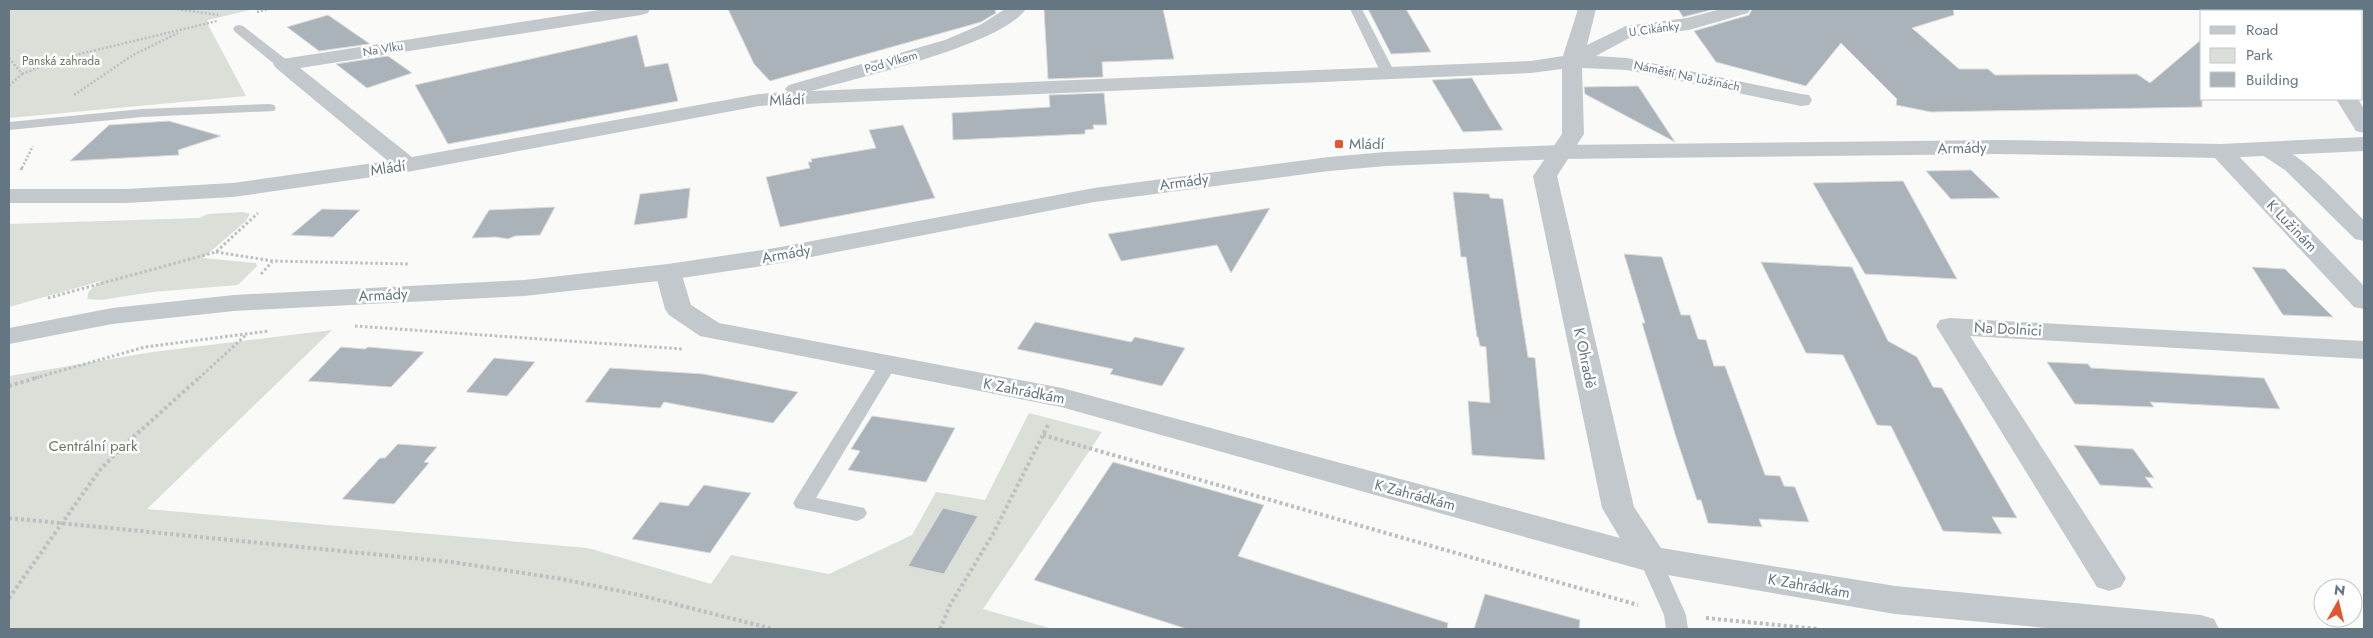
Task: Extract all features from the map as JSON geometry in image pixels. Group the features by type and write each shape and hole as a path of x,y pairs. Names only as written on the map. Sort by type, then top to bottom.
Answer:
{"street":[{"name":"Na Vlku","path":"283,64 641,9"},
{"name":"Pod Vlkem","path":"759,100 952,44 987,29 1017,9"},
{"path":"1560,152 1573,134 1572,61 1587,9"},
{"name":"U Cikánky","path":"1572,61 1626,32 1689,24 1741,9"},
{"name":"Mládí","path":"9,196 126,196 233,190 407,165 759,100 1531,67 1572,61"},
{"name":"Náměstí Na Lužinách","path":"1572,61 1627,64 1801,100"},
{"path":"283,64 407,165"},
{"path":"2348,100 2364,126"},
{"name":"Armády","path":"9,336 112,316 234,302 524,288 668,272 775,256 1094,195 1229,176 1386,159 1560,152 2000,147 2220,151 2364,144"},
{"path":"2270,150 2293,165 2364,234"},
{"name":"K Lužinám","path":"2220,151 2364,301"},
{"name":"K Ohradě","path":"1560,152 1545,176 1607,459 1618,508 1650,559"},
{"name":"K Zahrádkám","path":"668,272 679,309 710,330 1062,398 1650,559 1895,600 2201,629"},
{"name":"Na Dolnici","path":"2109,578 1950,326 2364,350"}],"lane":[{"path":"1356,9 1388,73"},
{"path":"239,29 283,64"},
{"path":"9,126 142,113 269,108"},
{"path":"858,513 803,503 888,364"},
{"path":"1650,559 1676,622"}],"path":[{"path":"176,9 226,16"},
{"path":"9,86 22,74 63,58 207,23"},
{"path":"38,123 133,55 184,29"},
{"path":"9,58 22,74"},
{"path":"216,252 264,208"},
{"path":"46,299 216,252 272,262 416,264"},
{"path":"353,326 557,342"},
{"path":"9,386 145,347 276,330"},
{"path":"9,598 99,470 248,333"},
{"path":"940,629 950,605 993,534 1062,398"},
{"path":"1043,435 1676,622 1818,629"},
{"path":"9,518 452,562 600,587 773,629"}],"green space":[{"name":"Panská zahrada","path":"9,9 254,9 208,20 207,23 246,96 9,118"},
{"path":"243,212 250,214 246,221 203,258 256,263 257,266 238,285 152,292 101,300 87,299 89,291 101,281 9,307 9,224 199,218 208,214"},
{"name":"Centrální park","path":"332,330 147,509 588,548 711,584 731,555 829,574 912,535 936,492 985,500 1029,413 1102,432 983,609 1053,629 9,629 9,376 153,352","holes":["943,509 978,516 944,574 909,566"]}],"building":[{"path":"728,9 995,9 996,13 981,22 770,81 754,64"},
{"path":"1044,9 1163,9 1174,59 1102,62 1103,77 1048,79"},
{"path":"1368,9 1406,9 1431,52 1391,54"},
{"path":"1678,9 1715,9 1683,17"},
{"path":"1752,9 1953,9 1954,15 1912,28 1959,69 1988,69 1995,75 2137,74 2150,83 2200,41 2200,100 2202,100 2202,107 1931,112 1896,105 1897,99 1841,43 1806,86 1716,62 1694,31 1749,15"},
{"path":"328,15 370,44 319,51 287,27"},
{"path":"637,35 645,67 668,63 678,101 448,144 415,85"},
{"path":"388,56 412,73 367,88 336,64"},
{"path":"1472,78 1503,130 1463,132 1432,80"},
{"path":"1638,86 1675,142 1585,94 1584,87"},
{"path":"1104,93 1107,125 1093,125 1094,129 1085,130 1085,134 953,140 952,113 1050,107 1049,95"},
{"path":"169,121 221,136 178,150 179,155 70,161 109,125"},
{"path":"903,125 935,198 780,227 766,177 810,168 808,162 812,162 811,159 876,148 869,130"},
{"path":"1971,170 2000,198 1951,199 1926,171"},
{"path":"1903,181 1957,279 1865,274 1813,183"},
{"path":"690,188 687,218 634,225 640,194"},
{"path":"1453,192 1489,194 1490,198 1503,199 1528,357 1535,358 1545,460 1472,455 1468,401 1490,403 1486,347 1480,346 1477,337 1466,257 1461,257"},
{"path":"555,207 540,235 515,236 508,239 496,237 472,238 489,210"},
{"path":"1270,208 1231,273 1217,245 1121,261 1108,234"},
{"path":"322,209 360,210 333,237 291,235"},
{"path":"1624,254 1662,257 1681,315 1690,315 1698,339 1706,340 1714,366 1725,366 1765,475 1780,476 1784,486 1795,487 1809,522 1759,519 1762,527 1708,523 1701,500 1697,500 1676,437 1642,323 1645,323"},
{"path":"1761,262 1852,267 1888,341 1917,357 1933,387 1942,388 2017,518 1992,517 2002,534 1943,531 1891,426 1877,425 1843,355 1806,353"},
{"path":"2252,267 2285,269 2333,317 2283,315"},
{"path":"1035,322 1131,342 1135,337 1185,348 1162,386 1110,374 1113,369 1017,349"},
{"path":"341,347 365,349 368,347 424,352 391,387 308,381"},
{"path":"494,358 535,362 507,396 466,392"},
{"path":"2047,362 2088,364 2091,368 2264,378 2280,409 2150,402 2154,407 2075,404"},
{"path":"610,368 703,374 798,392 773,423 664,402 660,408 585,402"},
{"path":"872,416 955,428 926,482 848,470 860,451 851,449"},
{"path":"398,444 437,447 424,462 429,463 394,504 342,499 380,458 385,458"},
{"path":"2074,445 2133,449 2154,478 2145,477 2153,488 2100,485"},
{"path":"1113,462 1264,505 1238,556 1448,623 1447,629 1187,629 1034,580"},
{"path":"704,485 751,493 710,553 632,539 660,502 688,506"},
{"path":"943,508 978,516 944,574 908,566"},
{"path":"1485,594 1580,620 1579,629 1474,629"}],"place":[{"name":"Mládí","path":"1339,144"}]}
